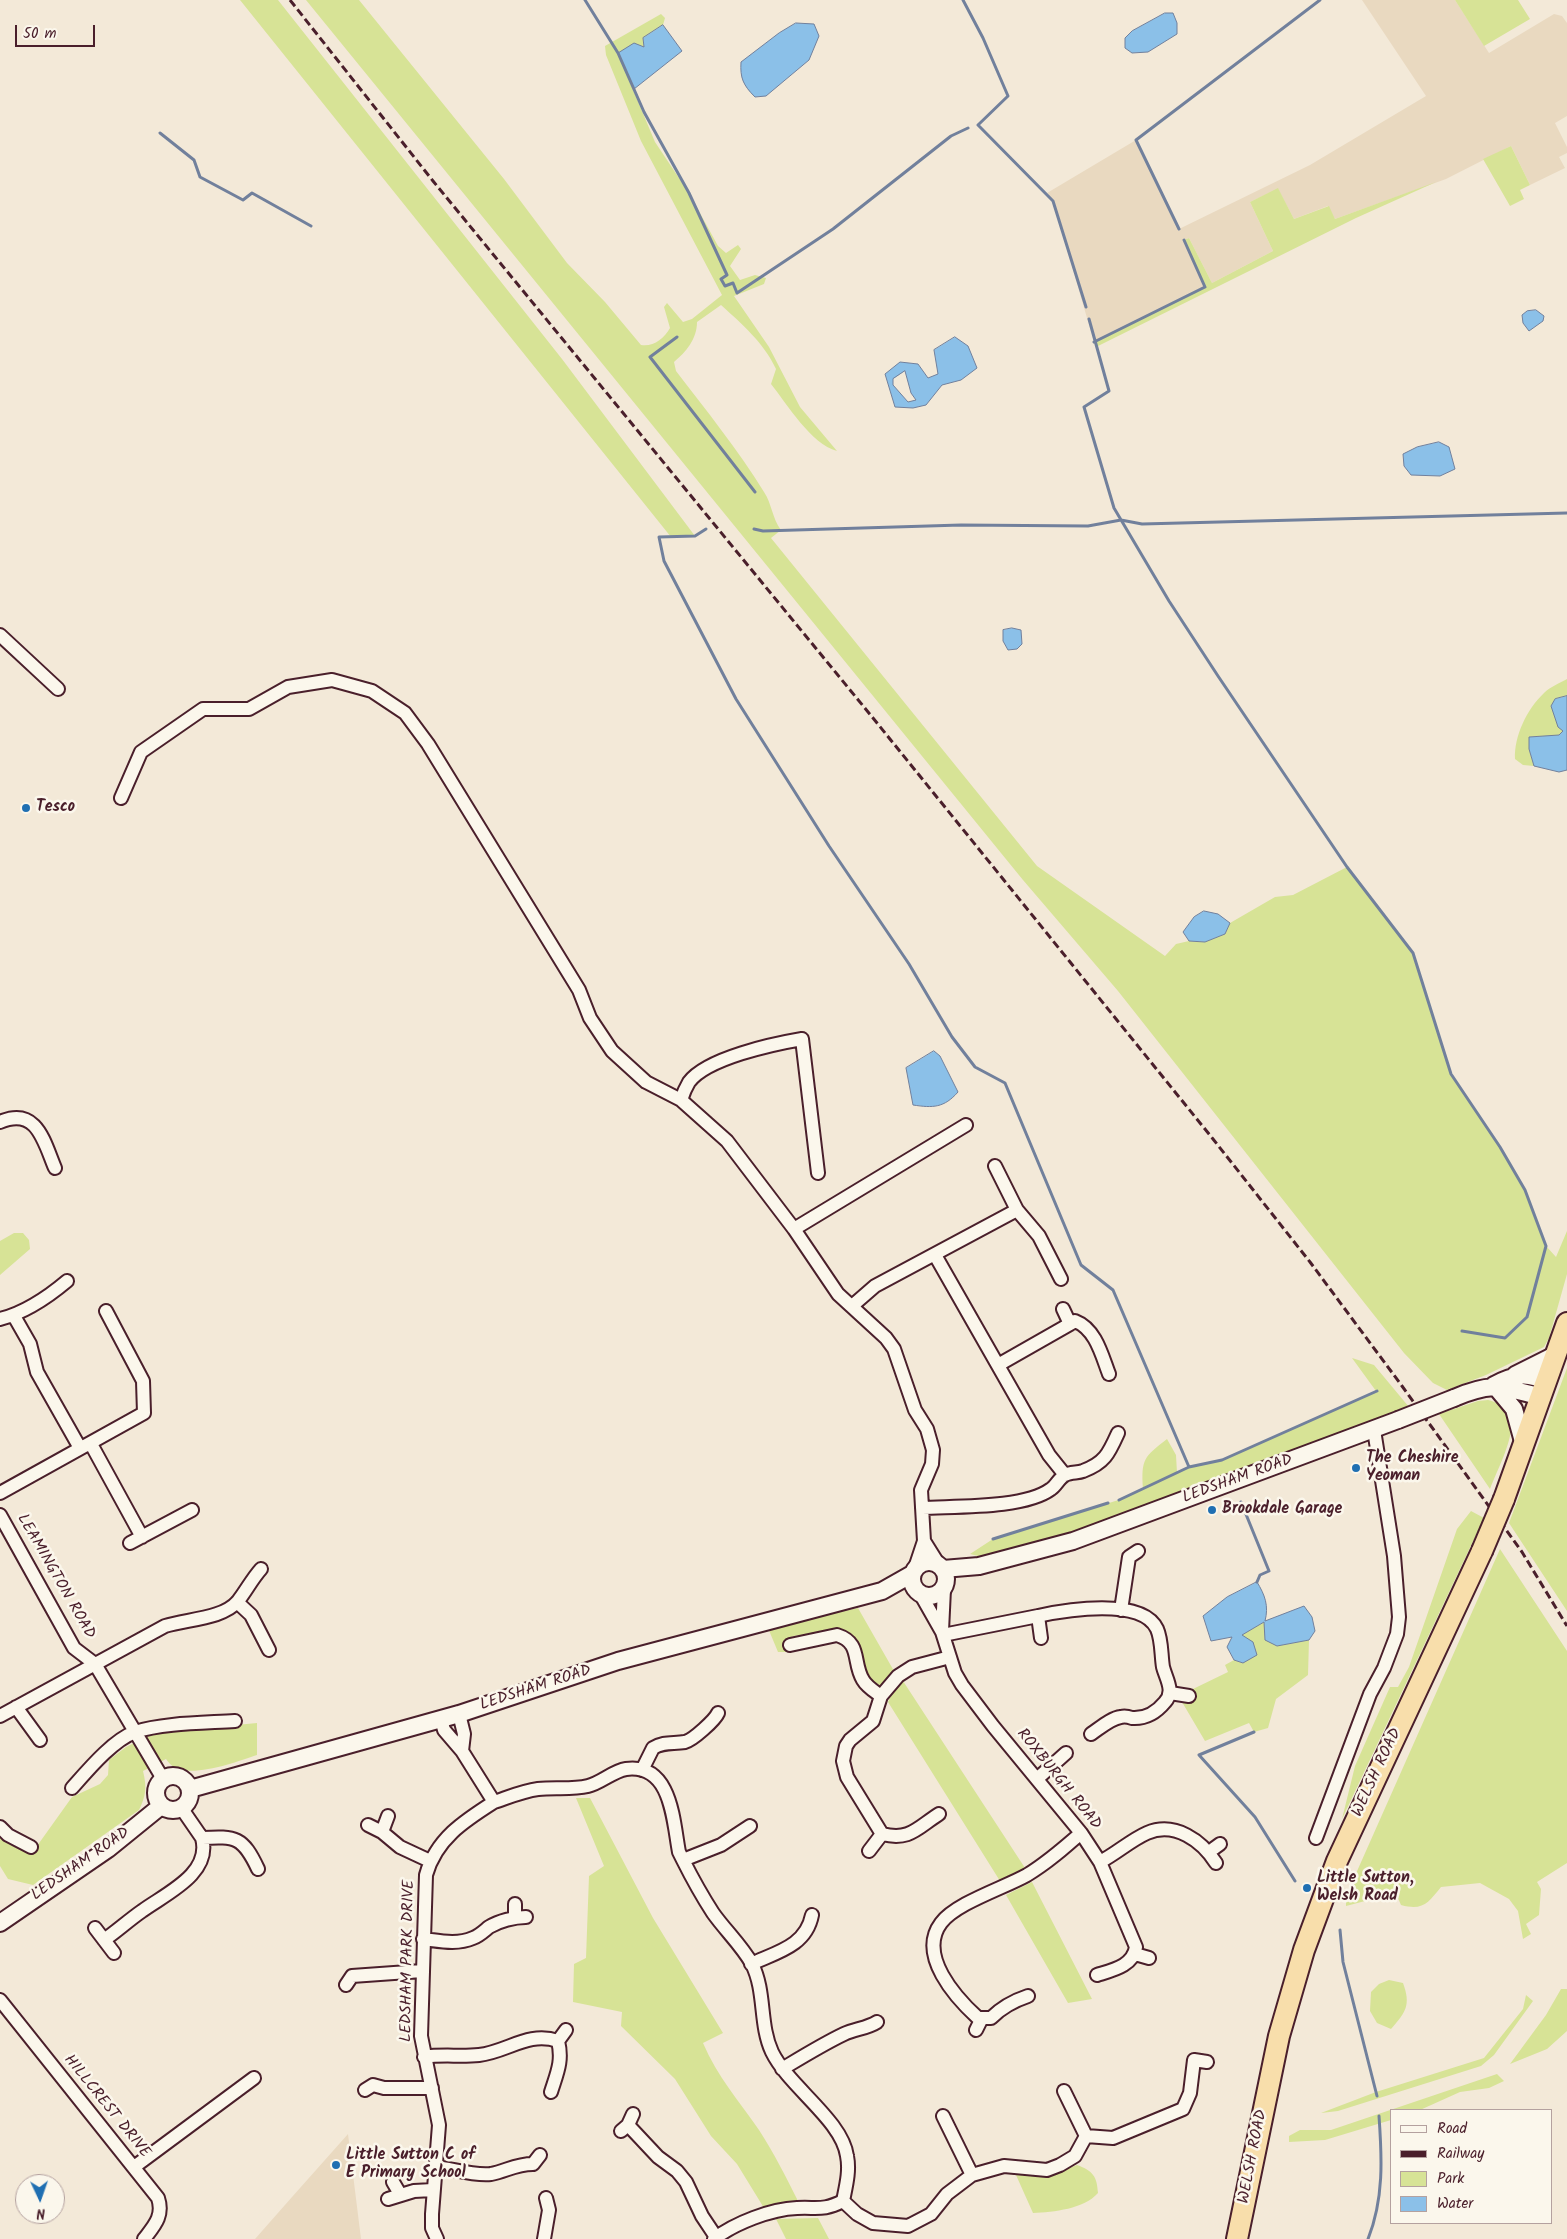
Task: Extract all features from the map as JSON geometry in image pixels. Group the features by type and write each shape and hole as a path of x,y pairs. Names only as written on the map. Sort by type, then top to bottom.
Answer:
{"highway":[{"name":"WELSH ROAD","path":"1237,2239 1279,2036 1304,1950 1337,1861 1482,1551 1504,1499 1567,1324"}],"main road":[{"name":"LEDSHAM ROAD","path":"1494,1386 1557,1354"},
{"path":"1515,1375 1537,1377 1544,1390"},
{"name":"LEDSHAM ROAD","path":"882,1591 934,1596 943,1577 1073,1541 1374,1430 1483,1387 1494,1386 1544,1390"},
{"path":"1494,1386 1514,1409 1524,1445"},
{"name":"LEDSHAM ROAD","path":"190,1789 459,1714 618,1661 882,1591 927,1562 943,1577"},
{"path":"914,1571 913,1586 918,1593"},
{"path":"169,1776 180,1777 188,1784 190,1800 182,1809 171,1810 161,1806 156,1791 163,1779 169,1776"},
{"name":"LEDSHAM ROAD","path":"0,1923 108,1850 161,1806"}],"street":[{"path":"2,641 58,689"},
{"path":"121,798 141,752 203,709 249,709 288,687 332,680 372,692 405,713 428,744 579,990 590,1018 612,1051 646,1082 681,1100 727,1141 794,1229 838,1294 886,1338 894,1349 915,1410 927,1429 933,1450 933,1459 921,1490 924,1541 914,1571"},
{"path":"681,1100 689,1081 706,1068 760,1046 802,1039 818,1173"},
{"path":"0,1122 17,1118 32,1122 38,1130 55,1168"},
{"path":"794,1229 966,1125"},
{"path":"995,1166 1017,1210 1039,1236 1060,1280"},
{"path":"852,1306 875,1286 1017,1210"},
{"path":"935,1255 1049,1455 1065,1475"},
{"path":"0,1319 14,1316 57,1290 67,1281"},
{"path":"1062,1309 1070,1324"},
{"path":"0,1493 144,1413 142,1399 143,1381 106,1310"},
{"path":"14,1316 30,1344 37,1372 142,1537"},
{"path":"998,1365 1075,1321 1081,1323 1094,1337 1109,1374"},
{"name":"WELSH ROAD","path":"1316,1838 1370,1694 1384,1668 1397,1634 1399,1617 1394,1556 1374,1430"},
{"path":"922,1508 1011,1503 1051,1490 1065,1475 1082,1472 1098,1465 1108,1456 1118,1433"},
{"path":"130,1543 192,1510"},
{"name":"LEAMINGTON ROAD","path":"0,1515 74,1648 95,1664 163,1779"},
{"path":"924,1541 943,1577"},
{"path":"1121,1610 1130,1552"},
{"path":"0,1716 165,1626 185,1620 214,1616 237,1602 248,1583 261,1569"},
{"name":"ROXBURGH ROAD","path":"943,1577 943,1633"},
{"name":"ROXBURGH ROAD","path":"918,1593 943,1633 950,1657 962,1685 993,1726 1038,1778 1081,1833 1100,1862 1136,1947 1134,1954"},
{"path":"237,1602 251,1615 269,1650"},
{"path":"943,1633 1071,1609 1121,1610 1147,1618 1158,1630 1163,1666 1170,1687 1167,1700 1149,1716 1141,1718 1122,1716 1115,1718 1091,1734"},
{"path":"1038,1616 1041,1638"},
{"path":"790,1645 836,1635 844,1637 855,1650 862,1679 880,1696"},
{"path":"940,1812 906,1836 899,1837 882,1834 846,1776 843,1761 846,1746 850,1740 873,1721 880,1696 898,1676 912,1667 950,1657"},
{"path":"1170,1693 1189,1696"},
{"path":"16,1707 40,1740"},
{"path":"710,1725 718,1713"},
{"path":"459,1714 464,1734 462,1751"},
{"path":"440,1719 444,1730 462,1751 494,1802"},
{"path":"72,1788 107,1751 134,1732 235,1720"},
{"path":"722,1730 710,1725 703,1727 692,1739 685,1742 666,1742 653,1748 642,1770 653,1775 668,1794 679,1852 713,1913 751,1964 761,1992 766,2036 782,2069 835,2129 843,2143 847,2154 848,2166 842,2201"},
{"path":"1038,1778 1066,1753"},
{"name":"LEDSHAM PARK DRIVE","path":"437,2239 432,2228 433,2190 439,2125 421,2036 424,1895 426,1875 430,1861 447,1835 494,1802 516,1794 540,1789 589,1786 624,1769 642,1770"},
{"path":"104,1940 142,1910 174,1889 196,1870 202,1857 204,1846 202,1838 182,1809"},
{"path":"382,1832 388,1816"},
{"path":"368,1825 382,1832 400,1847 430,1861"},
{"path":"683,1860 721,1845 753,1825"},
{"path":"0,1827 8,1835 31,1847"},
{"path":"1100,1862 1146,1834 1167,1829 1186,1834 1209,1852 1216,1863"},
{"path":"1028,1996 1001,2008 991,2018 982,2018 974,2014 942,1977 937,1967 934,1944 940,1923 961,1908 1027,1875 1052,1858 1081,1833"},
{"path":"869,1851 882,1834"},
{"path":"202,1838 234,1839 244,1844 246,1856 258,1869"},
{"path":"1209,1852 1220,1844"},
{"path":"423,1939 450,1943 474,1938 494,1925 520,1917 515,1904"},
{"path":"751,1964 794,1944 813,1924"},
{"path":"95,1928 114,1953"},
{"path":"1097,1975 1123,1966 1134,1954 1149,1958"},
{"path":"346,1985 352,1976 361,1974 372,1976 422,1971"},
{"name":"HILLCREST DRIVE","path":"0,2000 158,2198 160,2217 144,2239"},
{"path":"976,2030 982,2018"},
{"path":"782,2069 845,2034 862,2027 874,2028"},
{"path":"551,2092 560,2062 561,2054 558,2041 566,2030"},
{"path":"424,2057 441,2054 480,2055 528,2038 544,2038 558,2041"},
{"path":"1086,2136 1114,2138 1183,2109 1190,2093 1195,2060"},
{"path":"134,2167 254,2078"},
{"path":"370,2084 384,2088 432,2088"},
{"path":"1064,2092 1086,2136"},
{"path":"943,2116 972,2174"},
{"path":"628,2123 658,2157 677,2171 686,2182 715,2238 762,2214 796,2208 821,2209 842,2201"},
{"path":"842,2201 857,2214 873,2223 908,2226 931,2214 947,2194 972,2174 1004,2166 1047,2170 1075,2156 1086,2136"},
{"path":"436,2167 484,2174 494,2173 519,2164 537,2163"},
{"path":"393,2182 394,2196 433,2190"},
{"path":"544,2239 552,2204"},
{"path":"908,2226 910,2239"}],"shaded area":[{"path":"1362,0 1455,0 1489,53 1554,14 1562,16 1567,23 1567,116 1555,123 1567,147 1567,153 1559,157 1565,168 1530,185 1511,146 1446,179 1335,219 1328,206 1294,219 1278,189 1250,202 1273,251 1212,283 1189,238 1184,240 1205,287 1094,342 1053,201 1047,193 1136,140 1179,229 1310,165 1426,96"},
{"name":"Little Sutton C of E Primary School","path":"348,2134 361,2239 255,2239 292,2197"}],"green space":[{"path":"240,0 278,0 562,359 695,536 671,537"},
{"path":"306,0 359,0 504,179 567,263 605,302 641,345 650,345 658,341 665,336 670,328 664,307 667,303 683,322 692,319 722,295 641,141 606,55 605,46 661,14 665,18 663,25 643,38 644,48 618,54 655,142 689,193 718,246 726,253 738,245 741,249 730,266 740,280 755,275 766,278 764,284 734,296 769,347 800,407 837,451 827,447 818,440 792,412 771,384 776,369 771,360 759,342 737,319 721,305 697,322 697,328 690,345 674,362 676,371 733,446 767,497 781,530 771,538 1037,866 1165,956 1176,944 1189,941 1205,942 1225,934 1230,923 1275,897 1293,895 1347,867 1413,953 1451,1074 1500,1147 1525,1190 1546,1246 1556,1257 1567,1231 1567,1274 1549,1338 1544,1347 1486,1375 1447,1390 1433,1383 1404,1353 1118,991 1023,880"},
{"path":"1455,0 1518,0 1530,19 1484,46"},
{"path":"1511,146 1530,185 1520,190 1524,199 1510,206 1483,159"},
{"path":"1436,182 1356,218 1096,347 1094,342 1204,287 1184,240 1189,238 1212,283 1273,251 1250,202 1278,188 1294,219 1329,206 1335,219"},
{"path":"1567,679 1567,696 1555,699 1563,731 1559,736 1529,737 1529,749 1534,766 1523,765 1515,759 1515,750 1519,732 1527,715 1544,693"},
{"path":"14,1233 23,1233 29,1240 30,1249 0,1275 0,1241"},
{"path":"1352,1358 1374,1365 1409,1407 1088,1528 982,1557 970,1554 993,1539 1125,1498 1143,1489 1143,1471 1146,1460 1153,1450 1167,1439 1176,1455 1177,1473 1189,1467 1222,1460 1376,1391"},
{"path":"1567,1368 1567,1611 1509,1523"},
{"path":"1488,1400 1506,1409 1510,1415 1511,1423 1509,1442 1490,1489 1439,1414 1478,1401"},
{"path":"1471,1511 1484,1518 1342,1819 1355,1766 1390,1687 1398,1687 1409,1667 1457,1529"},
{"path":"1500,1549 1567,1651 1567,1863 1537,1882 1541,1889 1539,1915 1526,1924 1531,1934 1523,1939 1518,1911 1509,1899 1480,1883 1441,1887 1428,1901 1415,1907 1401,1905 1397,1896 1388,1895 1346,1906 1346,1896"},
{"path":"858,1608 894,1671 882,1686 874,1682 861,1670 836,1631 793,1636 788,1639 788,1652 778,1652 768,1628"},
{"path":"1264,1622 1277,1646 1309,1640 1308,1675 1276,1699 1268,1728 1254,1732 1249,1723 1205,1741 1182,1702 1190,1704 1193,1689 1228,1672 1225,1665 1234,1660 1243,1663 1241,1635"},
{"path":"903,1681 1025,1868 1000,1881 888,1702 894,1689"},
{"path":"257,1723 257,1755 205,1770 194,1771 175,1768 166,1759 143,1771 145,1791 139,1810 33,1885 8,1879 0,1866 0,1836 32,1853 72,1797 100,1784 108,1775 109,1760 126,1747 154,1733"},
{"path":"576,1798 590,1798 653,1918 723,2033 703,2043 722,2077 759,2130 780,2165 798,2201 764,2208 737,2164 711,2136 675,2079 621,2026 622,2012 573,2002 574,1964 586,1958 589,1876 604,1866"},
{"path":"1032,1882 1092,1999 1068,2003 1006,1895"},
{"path":"1389,1980 1403,1983 1407,1997 1406,2008 1391,2029 1377,2023 1370,2011 1371,1992 1379,1984"},
{"path":"1561,1989 1567,1989 1567,2031 1547,2049 1510,2064 1546,2015"},
{"path":"1526,1995 1533,2001 1494,2055 1481,2066 1338,2111 1321,2113 1376,2092 1484,2058 1523,2009"},
{"path":"1497,2074 1504,2081 1489,2088 1460,2092 1422,2109 1393,2109"},
{"path":"1390,2110 1390,2120 1325,2140 1289,2142 1289,2136 1300,2130 1331,2130"},
{"path":"1077,2165 1093,2175 1097,2182 1098,2193 1085,2203 1068,2209 1033,2213 1016,2175 1052,2175"},
{"path":"818,2218 829,2239 786,2239 776,2219"}],"water":[{"path":"1165,13 1173,13 1177,23 1177,34 1148,52 1132,53 1125,48 1125,38 1132,31"},
{"path":"796,23 814,24 819,36 809,60 766,96 755,97 743,81 741,62 779,33"},
{"path":"663,25 682,51 634,89 618,53 634,43 644,47 643,38"},
{"path":"1536,310 1544,316 1543,321 1529,331 1523,323 1522,315 1527,311"},
{"path":"955,337 968,346 977,368 961,380 942,385 926,405 913,408 895,407 885,374 900,362 918,364 928,378 938,374 934,350","holes":["905,371 911,393 916,400 908,402 893,385 893,379"]},
{"path":"1439,442 1449,447 1455,469 1440,476 1411,475 1404,466 1403,454 1417,447"},
{"path":"1012,628 1021,630 1022,644 1017,649 1008,650 1003,641 1003,630"},
{"path":"1567,696 1567,770 1559,772 1534,766 1529,749 1529,737 1559,735 1563,731 1558,727 1551,706 1555,699"},
{"path":"1204,911 1218,914 1230,923 1225,934 1205,942 1189,941 1183,932 1194,917"},
{"path":"934,1051 940,1056 958,1092 948,1101 938,1106 913,1105 906,1068"},
{"path":"1257,1582 1266,1601 1265,1621 1304,1606 1312,1617 1315,1631 1309,1640 1277,1646 1265,1640 1264,1622 1242,1635 1253,1642 1257,1655 1243,1663 1234,1660 1227,1647 1232,1637 1211,1641 1203,1616 1227,1597"}],"waterway":[{"path":"585,0 618,53 644,112 689,193 727,275 721,279 725,286 733,283 737,293 833,229 951,136 968,128"},
{"path":"963,0 983,38 1008,96 978,125 1053,201 1086,307"},
{"path":"1179,229 1136,140 1320,0"},
{"path":"160,133 194,160 200,177 243,200 252,193 311,226"},
{"path":"1094,342 1205,287 1184,240"},
{"path":"1089,319 1109,391 1084,407 1114,508 1169,601 1218,676 1347,867 1413,953 1451,1074 1500,1147 1525,1190 1546,1246 1527,1317 1505,1338 1462,1331"},
{"path":"677,337 650,357 755,492"},
{"path":"754,529 763,531 961,525 1088,526 1121,520 1142,524 1567,513"},
{"path":"706,529 695,536 659,537 664,561 736,699 829,846 909,964 952,1037 975,1067 1005,1083 1081,1265 1113,1290 1189,1467 1119,1500"},
{"path":"1189,1467 1222,1460 1377,1391"},
{"path":"1241,1502 1269,1571 1260,1575 1257,1582"},
{"path":"993,1539 1108,1503"},
{"path":"1254,1732 1199,1755 1255,1817 1295,1881"},
{"path":"1340,1930 1343,1962 1377,2096"},
{"path":"1368,2239 1377,2209 1381,2178 1379,2116"}],"railway":[{"path":"290,0 433,181 873,718 1310,1262 1522,1552 1567,1626"}],"place":[{"name":"Tesco","path":"26,808"},
{"name":"The Cheshire Yeoman","path":"1356,1468"},
{"name":"Brookdale Garage","path":"1212,1510"},
{"name":"Little Sutton, Welsh Road","path":"1307,1888"},
{"name":"Little Sutton C of E Primary School","path":"336,2165"}]}
